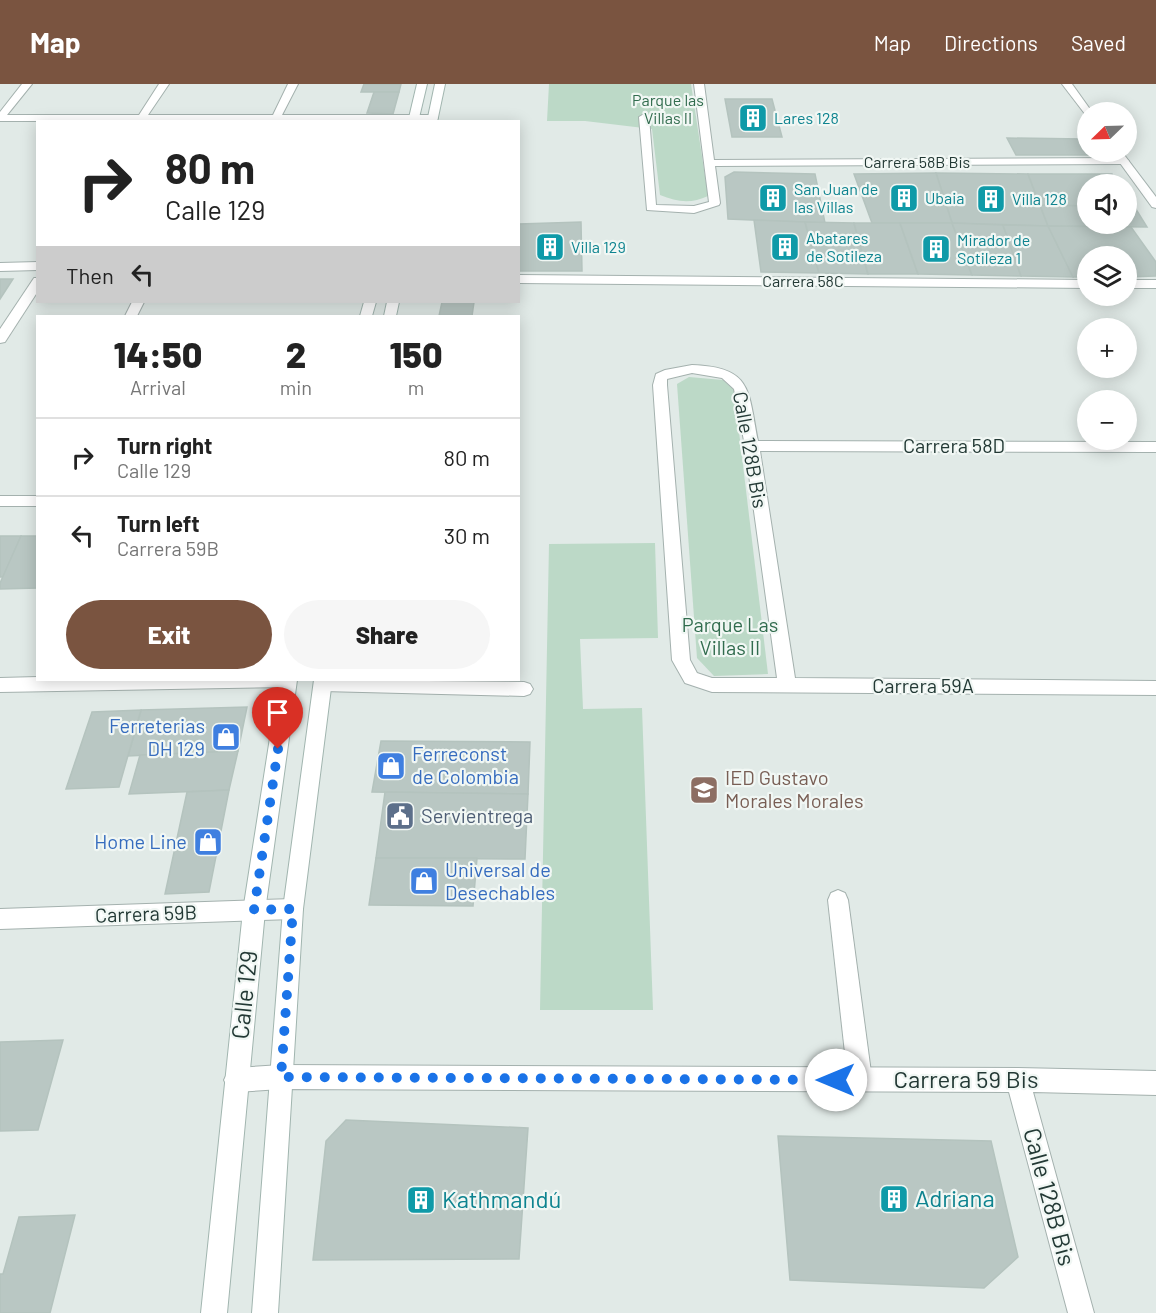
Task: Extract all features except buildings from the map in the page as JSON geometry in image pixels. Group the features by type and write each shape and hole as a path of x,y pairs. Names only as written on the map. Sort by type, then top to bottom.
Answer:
{"street":[{"path":"0,118 27,84"},
{"path":"140,120 164,84"},
{"path":"276,118 293,84"},
{"path":"414,120 422,84"},
{"path":"0,118 433,120 440,84"},
{"path":"644,117 651,208 702,209 712,206 715,203 699,84"},
{"path":"1068,84 1081,102"},
{"path":"1124,162 1156,205"},
{"name":"Carrera 58B Bis","path":"710,163 1124,162"},
{"path":"0,267 36,266"},
{"name":"Carrera 58C","path":"520,279 1077,284"},
{"path":"0,339 36,284"},
{"path":"1137,284 1156,284"},
{"name":"Calle 128B Bis","path":"691,678 681,660 661,377 679,369 721,372 737,380 741,388 752,446 787,686"},
{"name":"Carrera 58D","path":"752,446 1156,447"},
{"path":"0,501 36,501"},
{"name":"Carrera 59A","path":"691,678 712,685 1156,688"},
{"path":"0,685 230,681"},
{"name":"Calle 129","path":"214,1313 254,910 288,681"},
{"path":"323,682 524,689"},
{"name":"Calle 129","path":"265,1313 293,909 323,682"},
{"path":"838,900 860,1080"},
{"name":"Carrera 59B","path":"0,919 293,909"},
{"name":"Carrera 59 Bis","path":"236,1080 281,1077 1018,1080 1156,1083"},
{"name":"Calle 128B Bis","path":"1018,1080 1081,1313"}],"green space":[{"name":"Parque las Villas II","path":"549,84 691,84 708,196 684,201 660,195 652,129 585,121 547,121"},
{"name":"Parque Las Villas II","path":"689,377 723,380 734,390 768,674 714,676 697,658 677,384"},
{"path":"655,543 658,638 580,639 583,709 642,708 653,1010 540,1010 549,544"}],"place":[{"name":"Lares 128","path":"753,118"},
{"name":"San Juan de las Villas","path":"773,198"},
{"name":"Ubaia","path":"904,198"},
{"name":"Villa 128","path":"991,199"},
{"name":"Villa 129","path":"550,247"},
{"name":"Abatares de Sotileza","path":"785,247"},
{"name":"Mirador de Sotileza 1","path":"936,249"},
{"name":"Ferreterias DH 129","path":"226,737"},
{"name":"Ferreconst de Colombia","path":"391,766"},
{"name":"IED Gustavo Morales Morales","path":"704,790"},
{"name":"Servientrega","path":"400,816"},
{"name":"Home Line","path":"208,842"},
{"name":"Universal de Desechables","path":"424,881"},
{"name":"Adriana","path":"894,1199"},
{"name":"Kathmandú","path":"421,1200"}],"route":[{"path":"278,749 254,910 293,909 281,1077 836,1080"}]}
